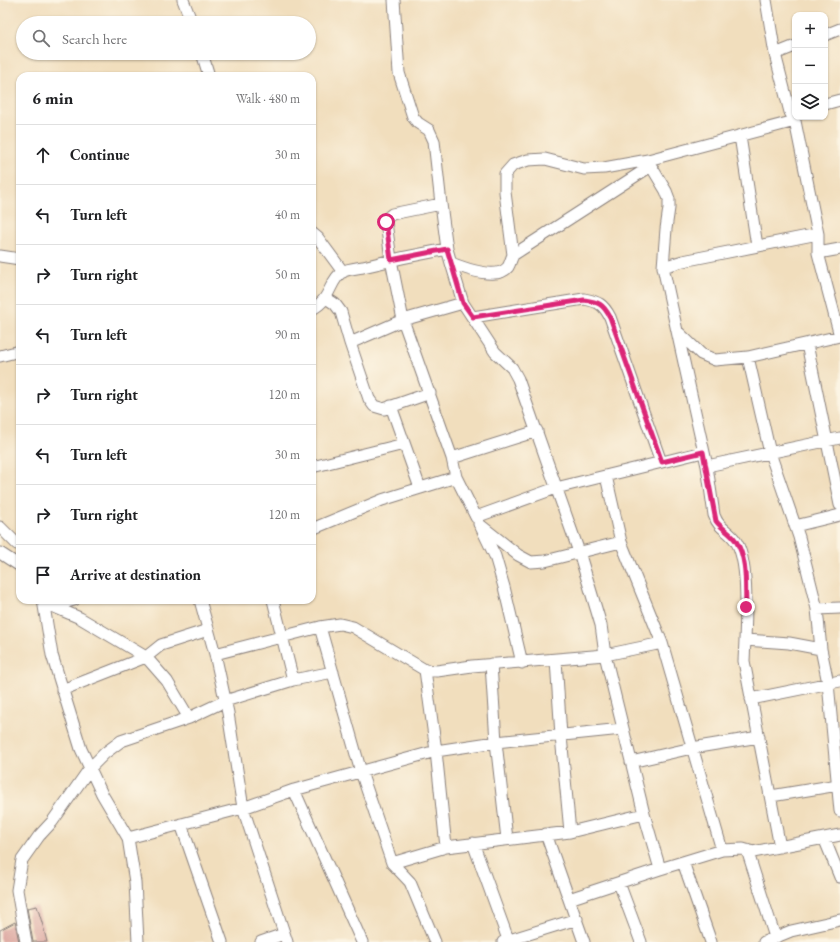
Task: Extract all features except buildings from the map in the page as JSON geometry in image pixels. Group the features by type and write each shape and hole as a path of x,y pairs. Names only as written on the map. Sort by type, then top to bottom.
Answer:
{"street":[{"path":"183,0 189,16"},
{"path":"394,0 399,73 412,117 418,123 430,130 434,141 447,249 463,303 495,352 512,368 518,379 537,431 579,552 601,625 604,655 630,762 660,869"},
{"path":"766,0 776,54 792,111"},
{"path":"828,34 840,29"},
{"path":"776,54 792,47"},
{"path":"204,60 208,72"},
{"path":"828,103 840,100"},
{"path":"513,255 505,192 505,174 513,165 528,160 544,159 584,169 649,163 740,136 792,115"},
{"path":"677,330 701,354 715,360 748,357 840,336 818,253 818,234 794,120"},
{"path":"740,136 757,246"},
{"path":"451,263 467,269 485,273 500,272 507,268 513,255 649,163"},
{"path":"649,163 666,191 669,199 663,267 707,466 716,521 735,540 744,561 746,607 744,661 780,847"},
{"path":"441,204 392,214 387,218 386,222 391,260 403,320 452,458 456,478 495,556 522,663"},
{"path":"663,267 683,261 818,234"},
{"path":"316,236 343,272"},
{"path":"316,306 326,298 334,282 343,272 391,260 447,249"},
{"path":"818,253 840,249"},
{"path":"0,256 16,258"},
{"path":"326,298 339,308 369,399 374,406 384,409 430,393"},
{"path":"473,317 584,300 595,301 604,307 610,317 662,462"},
{"path":"350,343 403,320 463,303"},
{"path":"807,344 840,505"},
{"path":"0,356 16,352"},
{"path":"748,357 770,453 804,551 817,609 821,649 828,683 838,767 840,811"},
{"path":"391,406 420,488"},
{"path":"452,458 537,431"},
{"path":"707,466 840,438"},
{"path":"316,465 404,444"},
{"path":"478,521 556,488 703,452"},
{"path":"606,476 621,542 662,643 722,850"},
{"path":"316,527 382,500 456,478"},
{"path":"795,526 840,515"},
{"path":"478,521 518,555 531,562 545,561 621,542"},
{"path":"0,527 16,541"},
{"path":"0,547 16,544"},
{"path":"0,553 16,563"},
{"path":"201,604 215,654 228,713 243,808 286,938 260,942"},
{"path":"275,604 293,680"},
{"path":"135,941 135,882 128,838 102,794 81,749 52,655 46,605 80,618 146,657 167,680 189,718"},
{"path":"817,609 840,608"},
{"path":"215,654 282,636 340,624 353,627 426,670 437,671 491,664 522,663 604,655 662,643"},
{"path":"320,627 361,772 392,863 410,882 435,942"},
{"path":"62,690 146,657 161,645 208,630"},
{"path":"745,640 789,643 821,649"},
{"path":"556,660 570,832"},
{"path":"491,664 496,742 507,839"},
{"path":"426,670 446,847"},
{"path":"26,942 17,890 22,860 38,836 52,822 90,768 105,753 121,741 189,718 225,701 293,680 333,672"},
{"path":"751,699 840,681"},
{"path":"128,838 243,808 294,790 436,751 496,742 622,729"},
{"path":"630,762 692,748 759,737"},
{"path":"770,796 838,785"},
{"path":"294,790 362,942"},
{"path":"392,863 446,847 570,832 644,814"},
{"path":"181,824 222,942"},
{"path":"546,834 584,942"},
{"path":"569,900 722,850 743,849 753,852 840,835"},
{"path":"824,838 840,876"},
{"path":"473,843 507,941 576,920"},
{"path":"747,850 780,938"},
{"path":"683,862 711,942"},
{"path":"619,883 642,942"},
{"path":"764,942 780,938 806,927 840,920"}],"route":[{"path":"386,222 391,260 447,249 463,303 473,317 584,300 595,301 604,307 610,317 662,462 703,452 707,466 716,521 735,540 744,561 746,607"}]}
